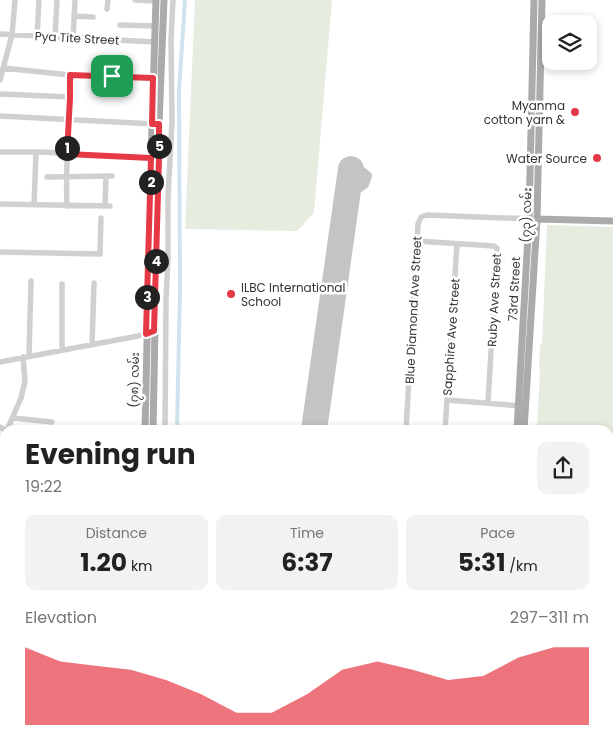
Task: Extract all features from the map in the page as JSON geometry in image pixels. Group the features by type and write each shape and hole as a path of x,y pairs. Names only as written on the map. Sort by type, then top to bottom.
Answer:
{"main road":[{"name":"(၇၈) လမ်း","path":"156,125 153,78 158,42 156,26 159,0"},
{"name":"(၇၈) လမ်း","path":"153,425 154,331 152,271 159,0"},
{"name":"73rd Street","path":"518,425 522,406 534,0"},
{"name":"(၇၃) လမ်း","path":"524,425 522,406 537,219 542,0"},
{"path":"537,219 613,221"},
{"name":"(၇၈) လမ်း","path":"145,425 146,334 152,271"},
{"path":"526,271 534,271"}],"street":[{"path":"0,80 12,35 15,0"},
{"path":"37,36 39,0"},
{"path":"55,37 57,0"},
{"path":"72,38 75,0"},
{"path":"107,9 108,0"},
{"path":"135,0 159,0"},
{"path":"166,425 166,302 173,0"},
{"path":"74,16 93,17"},
{"path":"120,25 156,26"},
{"name":"Pya Tite Street","path":"0,34 158,42"},
{"path":"158,42 172,49"},
{"path":"3,68 70,75 153,78"},
{"path":"67,206 66,176 70,75"},
{"path":"0,94 70,98"},
{"path":"0,116 156,125 171,128"},
{"path":"0,152 155,158"},
{"path":"34,205 36,152"},
{"path":"0,204 108,206 109,176 47,177"},
{"name":"Blue Diamond Ave Street","path":"406,425 418,224 421,218 427,215 537,219"},
{"path":"0,252 100,254 101,218"},
{"name":"Ruby Ave Street","path":"417,241 494,246 498,248 488,403"},
{"name":"Sapphire Ave Street","path":"444,425 457,244"},
{"path":"9,425 21,398 25,381 31,281"},
{"path":"92,345 94,283"},
{"path":"62,284 62,350"},
{"path":"0,362 154,331"},
{"path":"446,400 522,406"},
{"path":"13,418 52,422"}],"shaded area":[{"path":"195,0 332,0 314,213 297,231 185,229"},
{"path":"547,225 613,227 613,425 537,425 540,344 542,344"}],"waterway":[{"path":"177,425 180,290 179,91 185,0"}],"taxiway":[{"path":"347,196 364,184 367,176 360,171 351,169"}],"runway":[{"path":"315,425 351,169"}],"place":[{"name":"Myanma cotton yarn &","path":"575,112"},
{"name":"Water Source","path":"597,158"},
{"name":"ILBC International School","path":"231,294"}],"route":[{"path":"70,75 112,76 153,78 152,124 159,124 159,158 154,331 146,334 151,158 67,154 70,75"}]}
